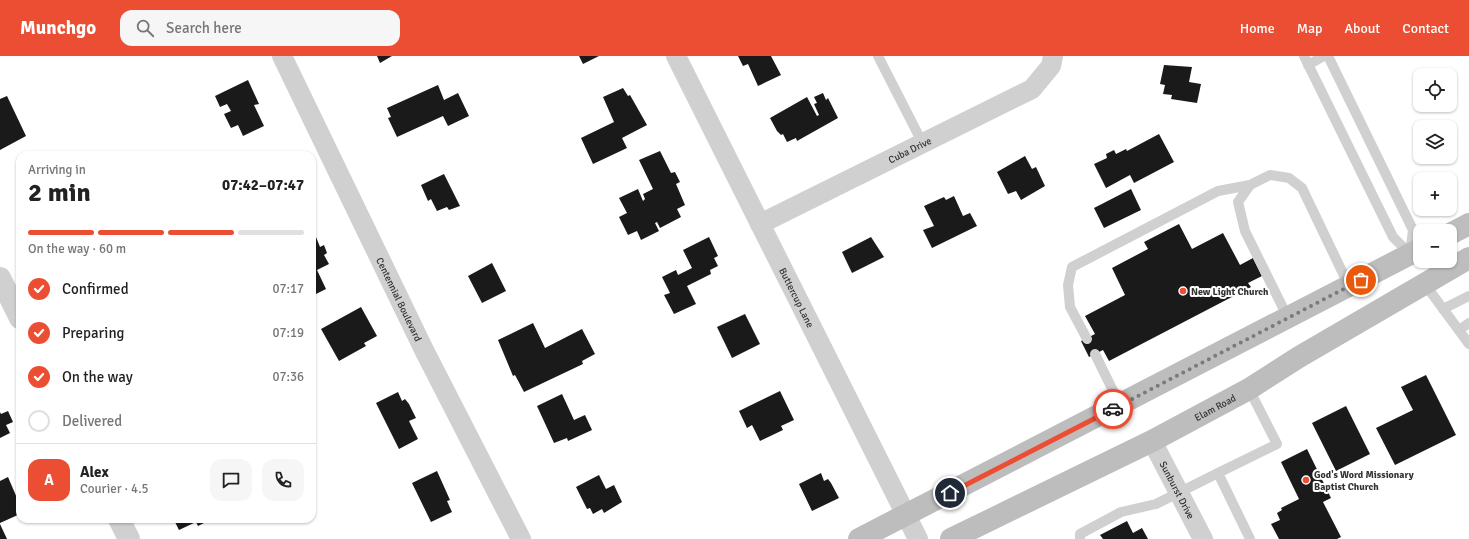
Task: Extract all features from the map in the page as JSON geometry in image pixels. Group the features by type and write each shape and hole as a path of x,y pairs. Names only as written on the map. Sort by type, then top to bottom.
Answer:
{"main road":[{"path":"1457,230 1469,224"},
{"path":"860,539 1413,253"},
{"name":"Elam Road","path":"951,539 1152,441 1249,389 1299,357 1469,258"},
{"path":"1420,268 1424,283"}],"street":[{"name":"Centennial Boulevard","path":"282,56 424,350 521,539"},
{"name":"Buttercup Lane","path":"676,56 918,539"},
{"name":"Cuba Drive","path":"760,224 1032,89 1052,61"},
{"path":"0,278 16,310"},
{"name":"Sunburst Drive","path":"1152,441 1203,539"},
{"path":"121,523 129,539"}],"lane":[{"path":"878,56 923,144"},
{"path":"1324,56 1306,60 1393,237 1413,251"},
{"path":"1328,56 1413,230"},
{"path":"1087,339 1070,307 1068,285 1072,267 1218,191 1250,185 1270,175 1289,178 1302,188 1349,286"},
{"path":"1250,185 1238,202 1245,231 1288,318"},
{"path":"1424,283 1469,344"},
{"path":"1444,309 1469,296"},
{"path":"1459,330 1469,323"},
{"path":"1094,354 1120,405"},
{"path":"1080,539 1080,534 1121,512 1156,504 1277,444 1249,389"},
{"path":"1218,473 1250,539"}],"building":[{"path":"377,56 392,56 380,63"},
{"path":"579,56 599,56 583,64"},
{"path":"738,56 771,56 781,75 758,86 748,64 743,66"},
{"path":"1164,65 1192,67 1189,82 1201,84 1197,103 1171,99 1172,95 1163,94 1165,85 1160,84"},
{"path":"248,80 259,104 254,105 264,126 243,136 238,125 231,128 224,114 231,111 227,104 220,107 215,96"},
{"path":"438,85 444,100 458,93 469,116 448,126 443,116 397,137 388,118 391,117 387,108"},
{"path":"623,88 628,96 630,95 647,125 622,138 627,148 593,164 581,138 614,122 603,97"},
{"path":"823,93 826,100 828,98 838,118 797,141 796,138 787,142 783,134 781,135 777,131 770,118 807,97 817,116 819,115 814,104 817,103 814,97"},
{"path":"7,96 26,136 0,150 0,99"},
{"path":"1159,134 1174,162 1134,183 1130,175 1106,188 1094,164 1107,158 1106,154 1114,150 1116,154 1126,149 1127,151"},
{"path":"660,151 671,173 675,172 680,182 676,184 685,205 677,209 681,217 660,228 657,222 655,223 659,231 641,240 637,231 628,235 619,217 627,213 619,198 638,189 643,201 645,199 643,194 653,189 639,160"},
{"path":"1025,156 1032,169 1036,167 1045,186 1021,200 1016,191 1008,194 997,172"},
{"path":"444,174 460,206 449,210 447,207 437,211 431,199 428,201 421,185"},
{"path":"1131,189 1141,210 1104,228 1094,208"},
{"path":"954,196 963,216 970,213 977,226 932,248 923,230 934,226 924,206 944,197 946,200"},
{"name":"New Light Church","path":"1179,224 1192,249 1223,233 1240,265 1253,258 1262,276 1248,283 1251,287 1109,361 1103,350 1089,357 1081,341 1095,334 1085,316 1125,295 1112,268 1148,249 1144,242"},
{"path":"316,237 320,247 324,245 327,253 324,255 329,264 317,270 326,289 316,294"},
{"path":"709,237 718,256 714,258 718,266 710,270 711,274 687,286 696,304 674,314 664,295 670,293 662,277 676,270 678,275 692,268 683,250"},
{"path":"871,237 884,257 852,273 842,252"},
{"path":"492,263 506,291 482,303 468,276"},
{"path":"361,307 377,336 364,343 366,346 339,361 321,329"},
{"path":"745,314 760,344 732,358 717,327"},
{"path":"533,323 545,348 582,329 595,354 582,361 583,364 524,392 515,375 513,376 498,340"},
{"path":"1426,375 1456,435 1395,465 1376,428 1413,410 1401,387"},
{"path":"780,391 794,420 781,426 783,430 760,441 752,425 747,428 739,411"},
{"path":"398,392 402,401 405,399 409,404 416,418 409,421 418,439 399,449 376,403"},
{"path":"562,394 574,420 585,415 592,430 568,441 567,438 554,443 537,406"},
{"path":"1346,406 1370,454 1336,471 1312,423"},
{"path":"8,411 13,422 6,425 10,433 0,438 0,412 1,414"},
{"name":"God's Word Missionary Baptist Church","path":"1307,449 1331,498 1323,502 1341,537 1337,539 1279,539 1271,524 1280,520 1277,513 1282,510 1281,508 1299,499 1281,462"},
{"path":"437,471 450,500 447,501 452,512 431,522 412,483"},
{"path":"821,473 824,481 828,479 831,483 839,498 812,511 799,484"},
{"path":"599,475 606,489 614,485 622,502 604,513 602,509 593,514 590,508 587,509 576,487"},
{"path":"8,477 16,496 16,516 0,523 0,481"},
{"path":"1127,521 1133,533 1142,528 1148,539 1103,539 1100,535"},
{"path":"176,523 194,523 179,530"},
{"path":"196,523 204,523 198,526"},
{"path":"0,524 7,539 0,539"}],"way so far":[{"path":"1113,409 1361,280"}],"place":[{"name":"New Light Church","path":"1183,291"},
{"name":"God's Word Missionary Baptist Church","path":"1306,480"}],"route":[{"path":"950,493 1113,409"}]}
